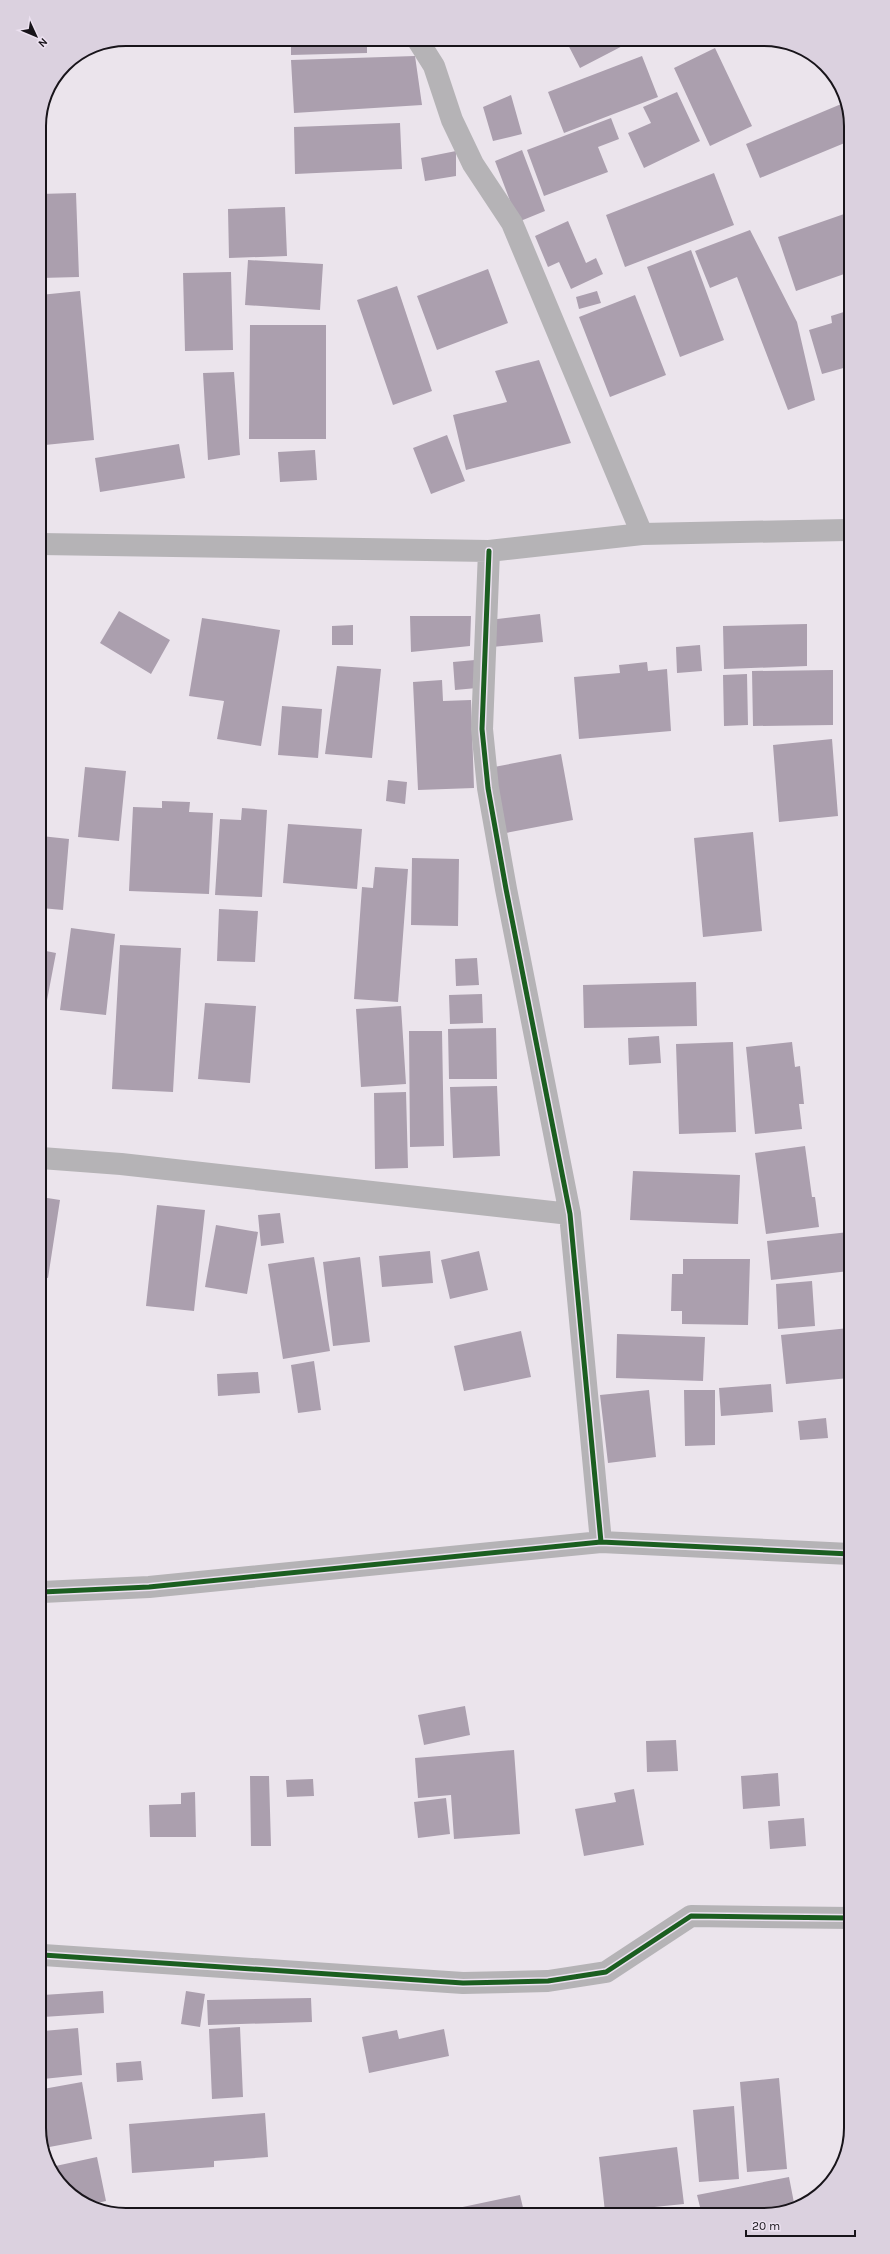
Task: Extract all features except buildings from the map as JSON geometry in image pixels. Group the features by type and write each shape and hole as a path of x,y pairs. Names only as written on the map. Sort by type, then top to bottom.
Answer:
{"street":[{"path":"421,46 434,66 452,120 473,164 512,223 642,534"},
{"path":"46,544 489,551 642,534 844,530"},
{"path":"489,551 482,729 488,788 506,889 570,1214 601,1542"},
{"path":"46,1158 121,1164 570,1214"},
{"path":"46,1592 150,1587 601,1542 844,1554"},
{"path":"46,1955 463,1983 548,1981 606,1972 691,1916 844,1918"}],"cycle path":[{"path":"489,551 482,729 488,788 506,889 570,1214 601,1542"},
{"path":"46,1592 149,1587 601,1542 844,1554"},
{"path":"46,1955 463,1983 548,1981 606,1972 691,1916 844,1918"}]}
